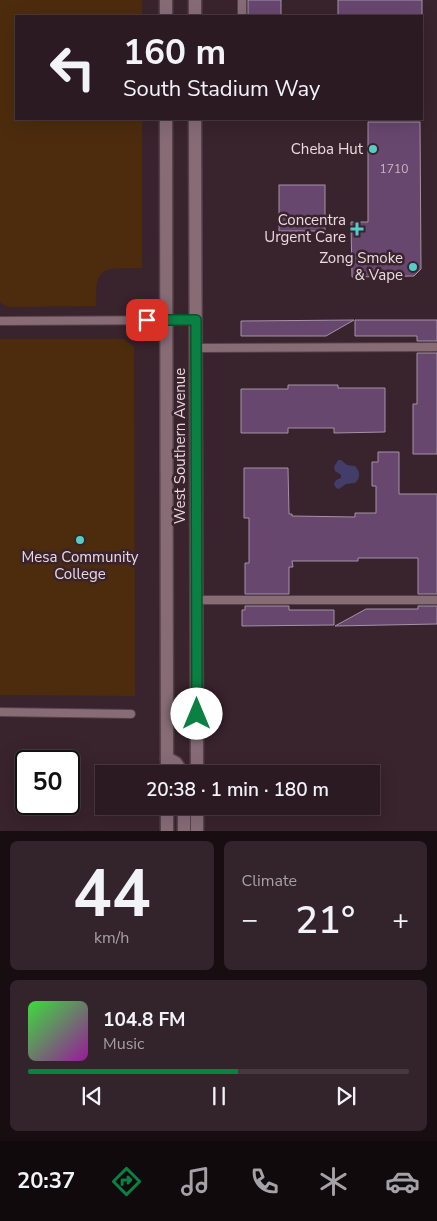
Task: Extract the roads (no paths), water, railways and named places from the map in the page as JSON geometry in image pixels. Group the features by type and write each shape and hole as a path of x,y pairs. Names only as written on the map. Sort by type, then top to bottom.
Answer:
{"main road":[{"path":"166,0 166,15"},
{"path":"195,0 195,15"},
{"name":"West Southern Avenue","path":"166,120 166,765"},
{"name":"West Southern Avenue","path":"195,120 197,765"},
{"path":"166,758 177,765"},
{"path":"167,815 167,831"},
{"path":"184,815 184,831"},
{"path":"197,815 197,831"}],"lane":[{"path":"242,0 242,15"},
{"path":"0,321 196,320"},
{"path":"196,348 437,347"},
{"path":"197,600 437,600"},
{"path":"0,712 131,714"}],"place":[{"name":"Cheba Hut","path":"373,149"},
{"name":"Concentra Urgent Care","path":"357,229"},
{"name":"Zong Smoke & Vape","path":"413,267"},
{"name":"Mesa Community College","path":"80,540"}]}
